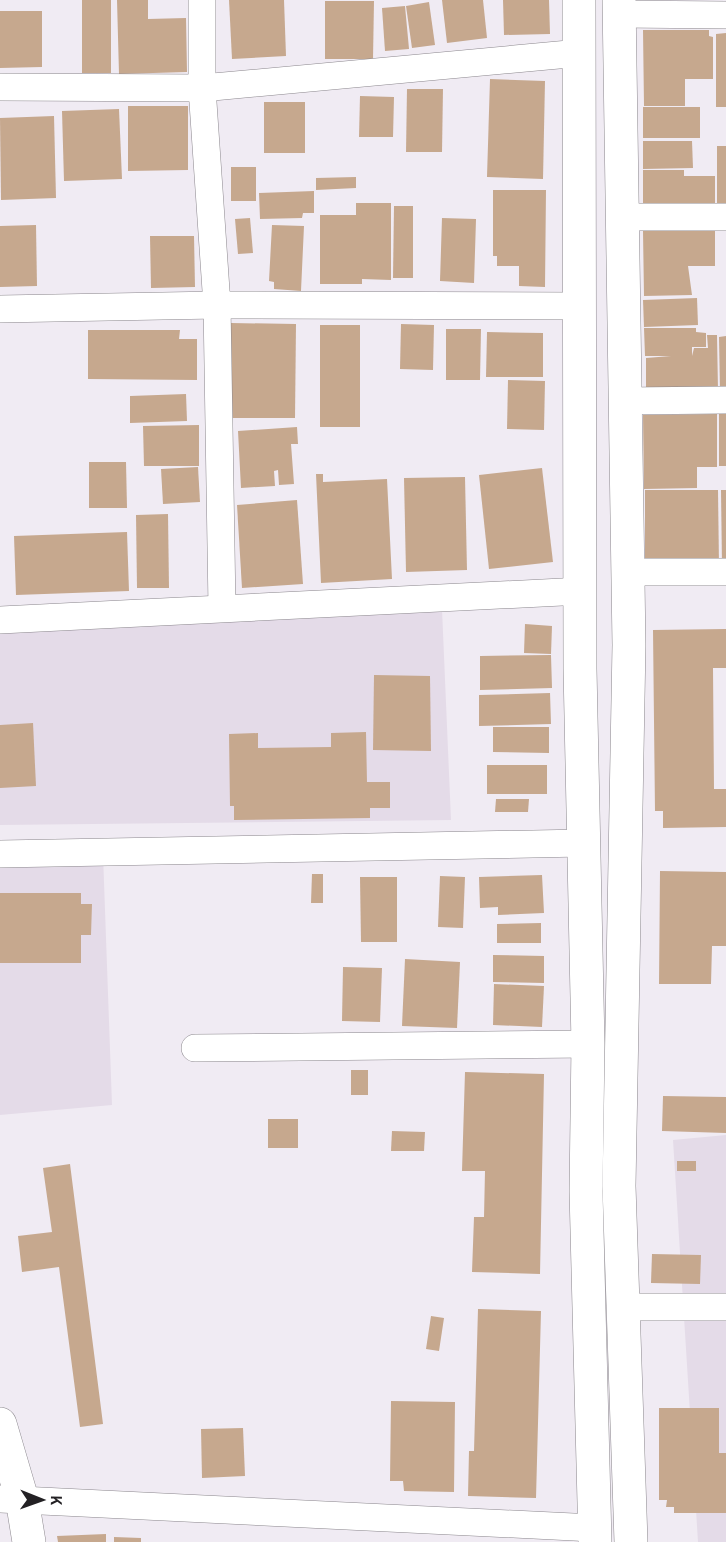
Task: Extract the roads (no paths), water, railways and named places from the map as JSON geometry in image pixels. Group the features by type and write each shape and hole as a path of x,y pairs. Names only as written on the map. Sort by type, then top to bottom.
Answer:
{"main road":[{"path":"579,0 579,306 588,1044 586,1191 594,1535"},
{"path":"620,7 628,656 619,1186 631,1542"},
{"path":"0,1424 11,1499 28,1542"}],"street":[{"path":"202,0 202,88 218,305 222,607"},
{"path":"620,7 726,15"},
{"path":"0,87 202,88 580,53"},
{"path":"621,217 726,217"},
{"path":"0,309 218,305 579,306"},
{"path":"624,400 726,400"},
{"path":"627,572 726,572"},
{"path":"0,620 222,607 582,591"},
{"path":"0,854 584,843"},
{"path":"195,1048 588,1044"},
{"path":"623,1307 726,1307"},
{"path":"11,1499 594,1535"}]}
